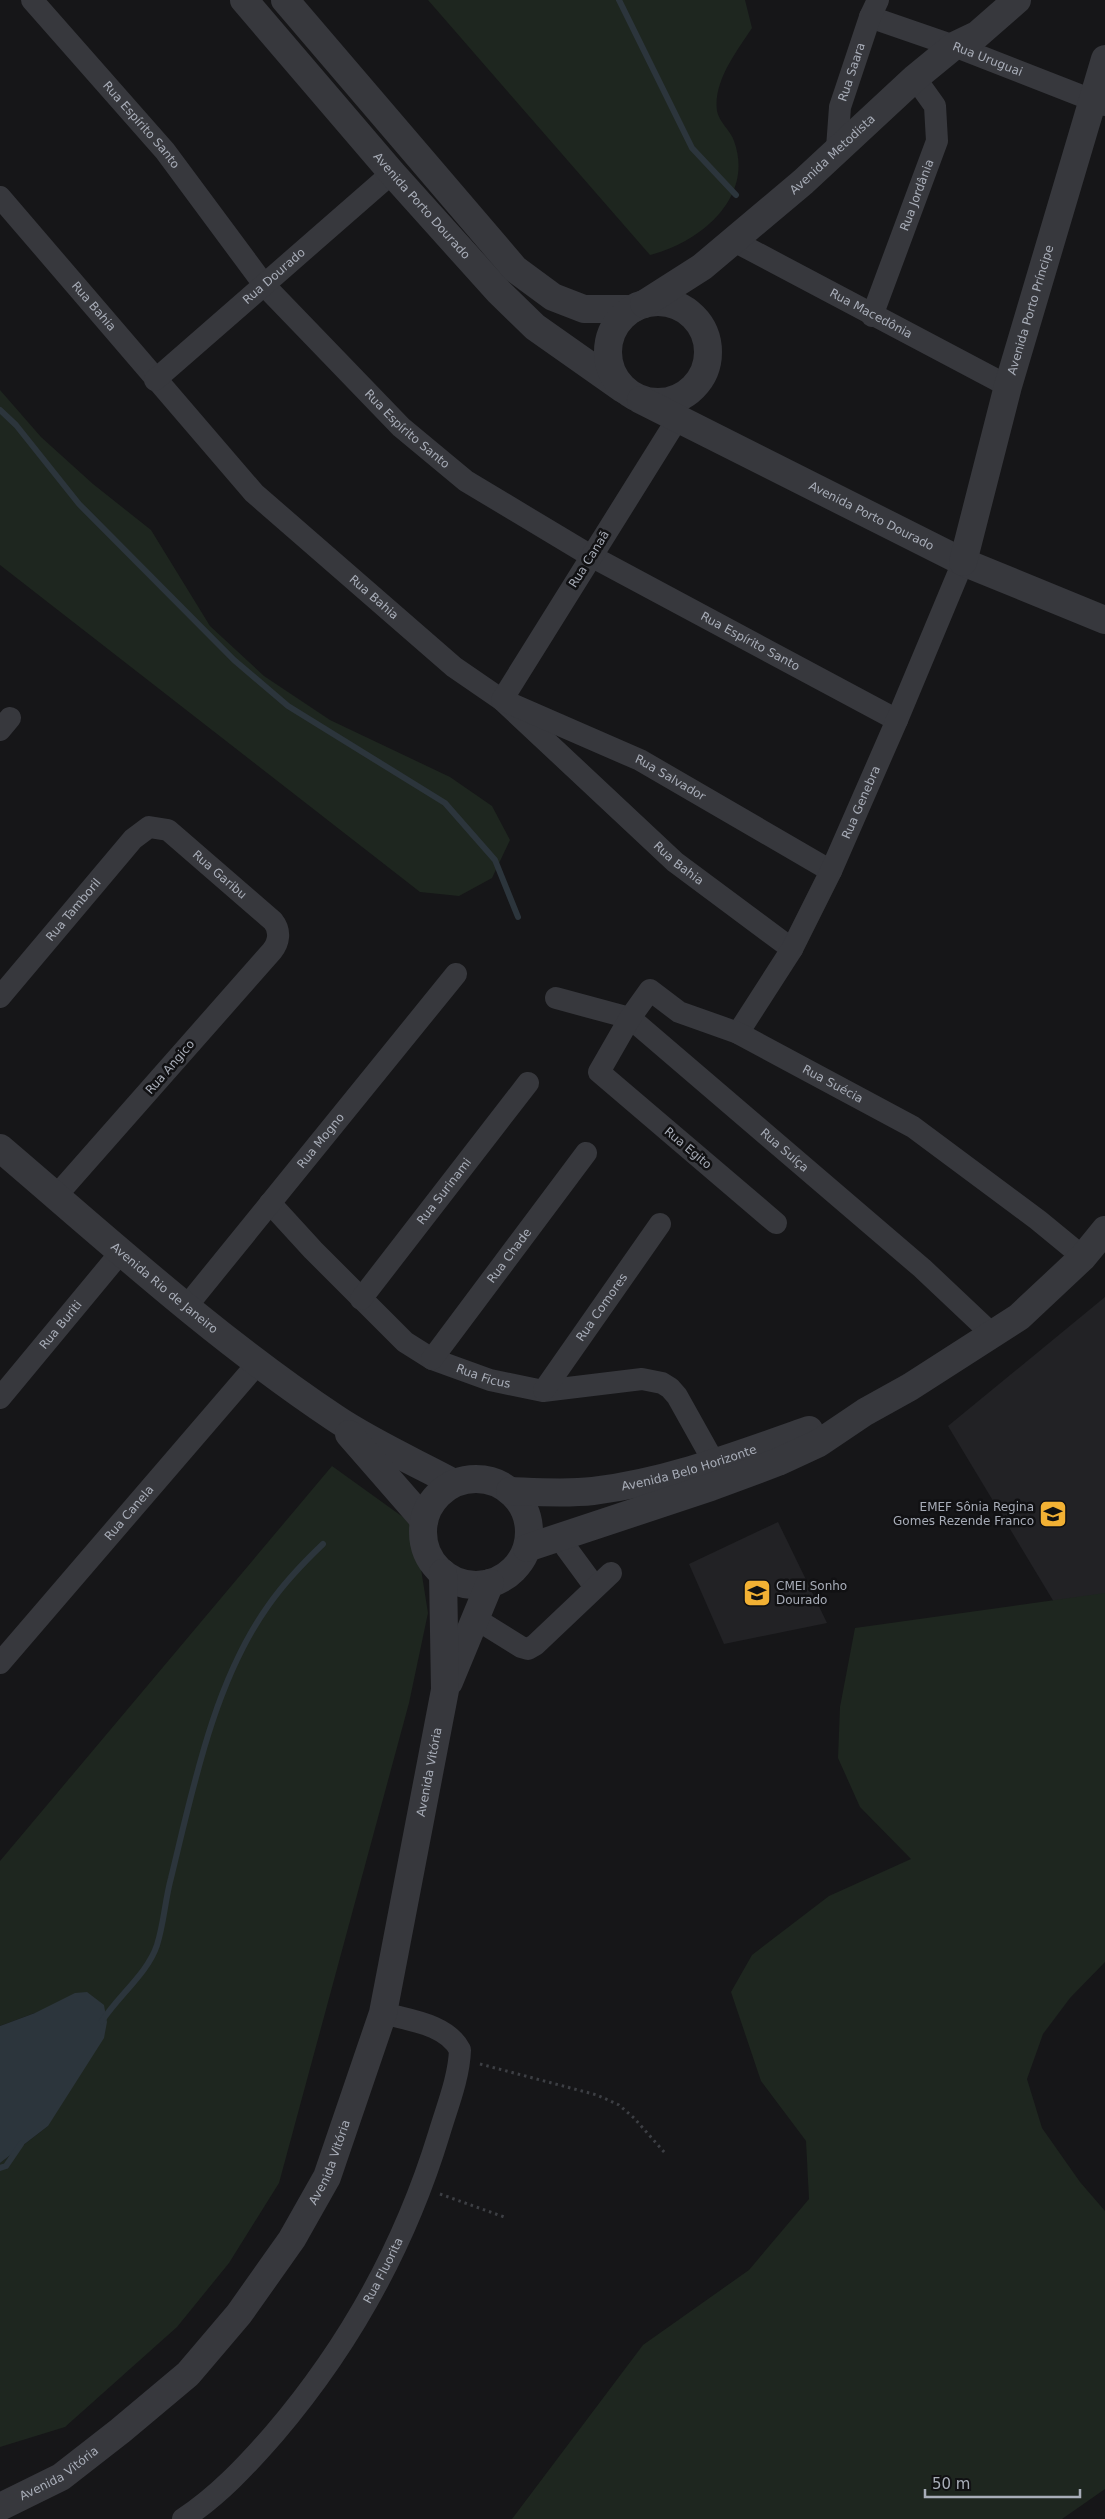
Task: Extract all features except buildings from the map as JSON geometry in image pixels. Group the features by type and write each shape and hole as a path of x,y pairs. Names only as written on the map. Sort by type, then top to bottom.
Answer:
{"street":[{"name":"Rua Espírito Santo","path":"32,0 165,151 265,286 401,426 466,481 590,556 897,720"},
{"name":"Avenida Porto Dourado","path":"244,0 464,255 535,327 632,394 678,418 963,562 1105,620"},
{"path":"285,0 515,269 553,298 584,309 670,303 693,316 707,338 709,352 702,377 694,388 684,396 672,401 659,403 632,394 612,372 607,353 613,328 621,317 638,306"},
{"name":"Avenida Metodista","path":"638,306 702,268 803,182 837,148 915,78 954,46 977,35 1017,0"},
{"name":"Rua Uruguai","path":"874,8 954,46 1098,103"},
{"name":"Rua Saara","path":"837,148 840,107 874,8"},
{"name":"Avenida Porto Príncipe","path":"963,562 1008,386 1098,103 1105,59"},
{"name":"Rua Jordânia","path":"872,316 937,141 935,106 915,78"},
{"name":"Rua Dourado","path":"155,380 265,286 392,173"},
{"name":"Rua Bahia","path":"0,197 155,380 254,493 454,667 502,700 675,862 792,949"},
{"name":"Rua Macedônia","path":"734,241 872,316 1008,386"},
{"name":"Rua Canaã","path":"502,700 590,556 678,418"},
{"name":"Rua Genebra","path":"738,1032 792,949 831,871 963,562"},
{"name":"Rua Salvador","path":"502,700 640,760 831,871"},
{"name":"Rua Garibu","path":"149,827 168,830 273,921 279,934"},
{"name":"Rua Tamboril","path":"0,997 133,839 149,827"},
{"name":"Rua Angico","path":"56,1196 272,951 279,934"},
{"name":"Rua Mogno","path":"186,1307 456,974"},
{"name":"Rua Suécia","path":"600,1072 630,1018 650,990 680,1012 738,1032 913,1127 1038,1220 1083,1257"},
{"name":"Rua Suíça","path":"556,998 630,1018 922,1268 993,1335"},
{"name":"Rua Egito","path":"600,1072 776,1223"},
{"name":"Rua Surinami","path":"361,1299 528,1083"},
{"name":"Avenida Rio de Janeiro","path":"0,1148 186,1307 258,1363 336,1419 454,1483"},
{"name":"Rua Chade","path":"432,1359 586,1153"},
{"name":"Rua Ficus","path":"270,1203 361,1299 405,1342 432,1359 490,1380 544,1390 642,1379 662,1383 670,1388 676,1396 715,1464"},
{"name":"Rua Comores","path":"544,1390 660,1224"},
{"name":"Avenida Belo Horizonte","path":"527,1548 778,1462 819,1443 865,1412 993,1335 1019,1317 1083,1257 1105,1230"},
{"name":"Rua Buriti","path":"0,1398 121,1252"},
{"name":"Rua Canela","path":"0,1663 258,1363"},
{"name":"Avenida Belo Horizonte","path":"510,1491 592,1491 647,1482 715,1464 865,1412"},
{"name":"Avenida Rio de Janeiro","path":"336,1419 424,1520"},
{"path":"468,1479 483,1479 497,1483 510,1491 520,1502 527,1517 529,1532 527,1548 522,1560 502,1578 490,1583 465,1584 443,1573 432,1562 426,1549 423,1535 424,1520 434,1498 454,1483 468,1479"},
{"path":"476,1619 521,1647 528,1649 535,1645 603,1580 560,1538"},
{"name":"Avenida Vitória","path":"443,1573 446,1690"},
{"name":"Avenida Vitória","path":"0,2507 61,2477 120,2432 188,2374 240,2314 292,2239 327,2177 383,2013 446,1690 490,1583"},
{"path":"383,2013 437,2029 451,2036 460,2050 460,2059"},
{"name":"Rua Fluorita","path":"184,2519 245,2468 309,2393 348,2337 385,2271 423,2186 460,2059"}],"path":[{"path":"460,2059 596,2096 619,2105 634,2118 665,2154"},
{"path":"423,2186 507,2218"}],"shaded area":[{"path":"428,0 745,0 752,28 727,67 722,78 717,100 718,115 734,141 738,162 737,181 730,199 704,229 669,249 650,255"},
{"path":"0,390 41,437 93,484 151,530 210,626 264,676 330,720 450,777 492,806 510,840 492,878 459,896 420,892 0,565"},
{"name":"EMEF Sônia Regina Gomes Rezende Franco","path":"1105,1297 1105,1602 1066,1622 948,1426"},
{"path":"332,1466 414,1525 428,1613 409,1703 279,2183 229,2263 177,2327 65,2427 0,2447 0,2163 48,2126 35,2013 0,2026 0,1861"},
{"name":"CMEI Sonho Dourado","path":"778,1522 827,1623 724,1644 689,1564"},
{"path":"1105,1593 1105,1962 1070,1998 1043,2034 1027,2079 1042,2128 1080,2182 1105,2211 1105,2489 1062,2519 512,2519 643,2345 749,2270 809,2199 806,2141 761,2081 731,1992 752,1955 829,1896 911,1859 860,1807 838,1758 840,1707 855,1628"},
{"path":"87,1992 104,2005 107,2022 104,2038 48,2126 0,2163 0,2026 35,2013 75,1993"}],"waterway":[{"path":"619,0 692,148 736,195"},
{"path":"0,410 16,425 79,504 234,660 288,706 445,803 495,860 518,917"},
{"path":"102,2021 140,1975 157,1945 169,1886 197,1772 219,1702 233,1668 249,1636 268,1606 308,1558 323,1544"},
{"path":"0,2168 6,2166 21,2144"}],"place":[{"name":"EMEF Sônia Regina Gomes Rezende Franco","path":"1053,1514"},
{"name":"CMEI Sonho Dourado","path":"757,1593"}]}
